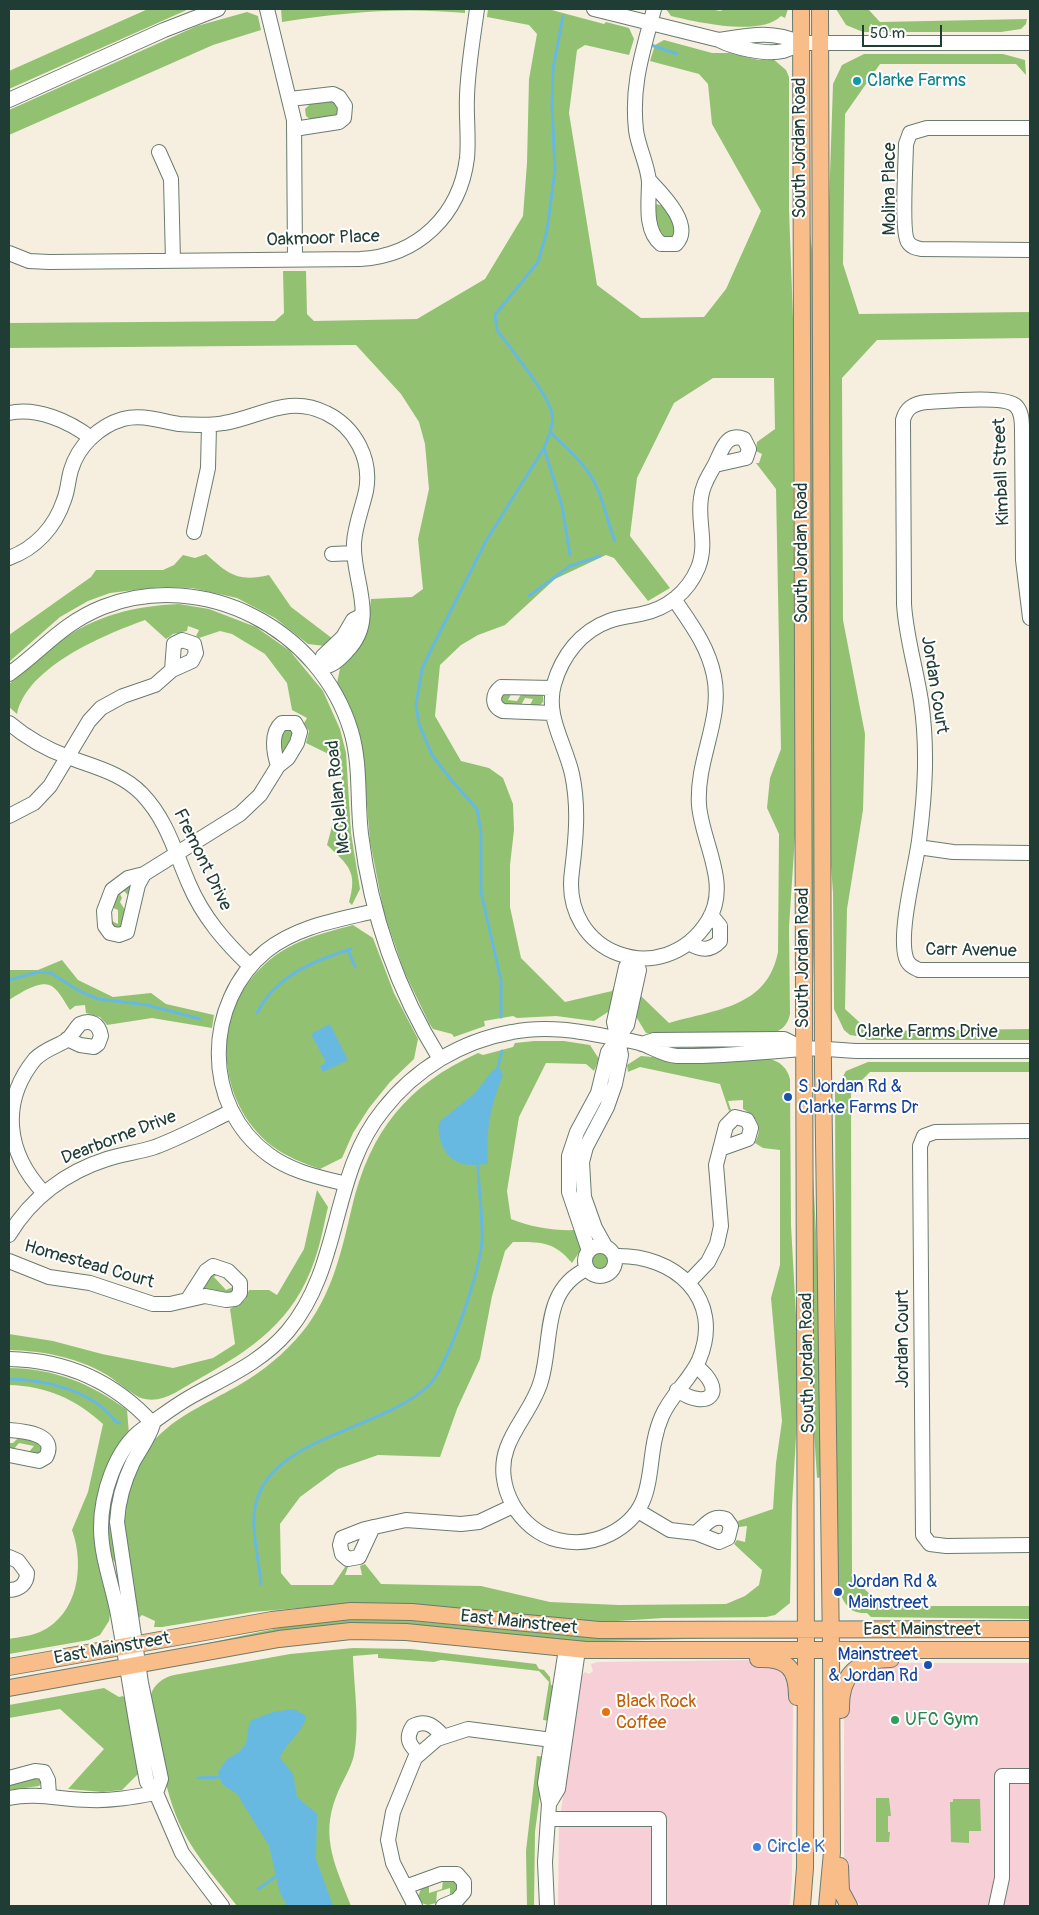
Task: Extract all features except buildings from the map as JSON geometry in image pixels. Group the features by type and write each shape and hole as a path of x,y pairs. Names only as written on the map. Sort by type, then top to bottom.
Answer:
{"main road":[{"name":"South Jordan Road","path":"801,9 806,1629 805,1868 802,1906"},
{"name":"South Jordan Road","path":"820,9 824,1050 831,1629 831,1833 827,1906"},
{"name":"East Mainstreet","path":"9,1667 304,1615 369,1610 412,1612 584,1630 1030,1629"},
{"name":"East Mainstreet","path":"9,1688 286,1638 351,1631 406,1632 572,1649 1030,1650"},
{"path":"670,1650 690,1659 766,1658 778,1660 786,1664 795,1677 797,1734 805,1750"},
{"path":"831,1734 841,1719 844,1685 858,1666 873,1659 918,1659 943,1650"},
{"path":"831,1833 840,1854 841,1891 849,1906"}],"street":[{"path":"9,100 164,30 218,9"},
{"path":"267,9 290,99 294,129 295,260"},
{"name":"Oakmoor Place","path":"9,253 29,261 49,262 360,259 388,255 421,239 447,213 456,197 465,171 467,155 467,96 477,9"},
{"path":"594,9 718,40 730,46 773,51 782,51 802,43 1030,43"},
{"path":"649,180 638,143 634,91 637,69 654,9"},
{"path":"290,99 333,94 339,97 345,106 344,118 339,122 294,129"},
{"name":"Molina Place","path":"1030,128 927,128 910,133 906,144 905,232 911,246 931,250 1030,250"},
{"path":"159,152 171,179 174,262"},
{"name":"Kimball Street","path":"908,409 915,404 927,402 1001,401 1016,406 1022,419 1027,518 1024,580 1030,618"},
{"path":"9,558 30,547 52,525 65,498 73,463 91,438 103,428 130,418 145,417 179,424 208,425 240,420 273,407 290,404 317,409 340,421 357,441 367,471 366,490 355,534 354,553 362,590 361,629 350,649 331,667 319,668"},
{"name":"Jordan Court","path":"908,409 903,420 904,604 906,628 921,699 926,757 925,796 905,928 905,951 911,966"},
{"path":"9,413 26,411 50,416 73,426 91,438"},
{"path":"194,532 208,468 208,425"},
{"path":"674,600 702,641 711,660 716,687 714,718 705,748 699,781 701,817 717,876 717,892 711,915 701,931 689,943 661,957 633,958 615,953 599,944 587,932 576,913 570,889 576,839 575,793 569,762 552,713 553,688 565,658 578,641 588,633 610,620 650,612 674,600 691,580 701,559 704,535 701,497 706,480 715,465"},
{"path":"332,554 354,553"},
{"name":"McClellan Road","path":"9,674 55,634 86,616 129,600 167,596 212,600 252,615 284,635 319,668 342,709 353,739 362,845 376,911 400,984 440,1059"},
{"path":"9,816 28,807 43,794 69,758 88,721 101,708 123,696 155,684 172,670"},
{"path":"552,713 503,711 497,707 494,700 496,692 501,687 553,688"},
{"name":"Fremont Drive","path":"9,724 39,744 69,758 112,773 140,792 159,814 189,885 205,914 222,937 250,966"},
{"path":"144,874 240,814 260,795 278,766"},
{"path":"918,848 953,852 1030,853"},
{"path":"346,1184 300,1172 275,1159 255,1142 232,1111 220,1076 219,1035 228,1002 250,966 266,950 292,935 314,926 376,911"},
{"path":"689,943 703,950 717,945 720,941 721,931 711,915"},
{"path":"587,1269 566,1285 553,1306 547,1358 541,1384 506,1449 504,1473 513,1506 525,1521 541,1533 557,1540 574,1542 604,1537 623,1527 638,1511 649,1485 651,1453 663,1414 677,1390 696,1366 704,1345 704,1320 699,1302 688,1283 674,1270 658,1262 636,1256 615,1256 604,1246 578,1199 568,1186 569,1156 577,1132 592,1120 608,1052 617,1039 614,1022 626,967 633,958"},
{"name":"Carr Avenue","path":"911,966 929,971 1030,970"},
{"name":"Clarke Farms Drive","path":"153,1424 183,1401 253,1362 281,1339 310,1300 322,1273 346,1184 360,1145 381,1112 410,1081 440,1059 484,1038 514,1031 560,1029 642,1044 657,1052 676,1056 784,1052 804,1049 1030,1051"},
{"path":"44,1193 26,1173 13,1149 9,1131 11,1104 16,1086 26,1068 46,1050 68,1039"},
{"name":"Dearborne Drive","path":"9,1235 25,1213 44,1193 62,1179 87,1166 161,1145 232,1111"},
{"name":"Jordan Court","path":"1030,1131 935,1132 924,1136 920,1146 922,1529 926,1541 946,1546 1030,1545"},
{"path":"688,1283 708,1262 719,1235 720,1216 715,1174 720,1149"},
{"path":"578,1199 589,1251"},
{"path":"604,1246 594,1247 589,1251 585,1261 587,1269 595,1275 609,1273 615,1266 615,1256"},
{"name":"Homestead Court","path":"9,1261 50,1277 96,1284 144,1302 170,1304 188,1299"},
{"path":"9,1359 42,1361 88,1375 124,1395 153,1424 150,1436 130,1470 120,1496 117,1514 129,1646 147,1782 156,1793 182,1853 222,1906"},
{"path":"677,1390 688,1398 709,1399 714,1389 712,1383 696,1366"},
{"path":"9,1430 39,1436 46,1441 49,1448 46,1457 39,1461 9,1455"},
{"path":"373,1527 416,1520 471,1523 485,1520 513,1506"},
{"path":"638,1511 655,1523 670,1530 696,1533"},
{"path":"9,1557 22,1566 26,1578 20,1588 9,1590"},
{"path":"547,1906 545,1862 549,1804 545,1783 552,1740 572,1649"},
{"path":"549,1804 558,1789 572,1649"},
{"path":"418,1754 408,1742 408,1735 413,1726 424,1722 443,1736"},
{"path":"415,1906 390,1855 389,1831 406,1776 418,1754 430,1743 443,1736 475,1729 552,1740"},
{"path":"9,1778 35,1771 44,1772 48,1780 49,1795"},
{"path":"996,1906 1002,1878 1002,1776 1030,1776"},
{"path":"9,1798 49,1795 89,1800 111,1800 156,1793"},
{"path":"548,1819 659,1819 659,1906"},
{"path":"406,1887 441,1874 457,1874 464,1882 464,1892 457,1900 443,1906"}],"shaded area":[{"path":"752,1660 775,1666 790,1676 793,1701 792,1879 790,1903 787,1906 558,1906 559,1824 581,1677 585,1672 589,1674 593,1671 591,1664 598,1662"},
{"path":"882,1663 1030,1663 1030,1906 863,1906 849,1896 844,1880 844,1706 852,1677"}],"green space":[{"path":"148,9 189,9 9,89 9,71"},
{"path":"281,9 465,9 465,13 419,10 373,12 282,22"},
{"path":"488,9 548,9 604,24 606,22 629,28 634,39 629,55 585,45 577,50 569,113 597,285 641,318 704,317 726,289 761,211 712,124 708,84 699,74 650,61 655,45 664,40 712,53 729,53 759,60 772,58 786,70 789,77 789,210 793,318 795,836 789,927 790,1014 784,1026 770,1034 680,1036 646,1033 635,1015 643,982 641,996 669,1023 737,1003 763,985 772,971 778,952 779,834 767,808 770,778 781,749 776,489 756,463 759,463 762,454 756,451 757,442 775,429 774,378 713,378 674,403 637,478 630,536 670,588 648,601 614,558 606,555 555,579 505,625 478,635 461,645 440,665 435,716 461,761 489,768 503,778 513,804 514,830 510,865 510,907 521,958 565,1002 612,991 619,974 611,1010 594,1021 556,1016 517,1018 513,1016 484,1021 485,1026 454,1037 452,1034 433,1029 429,1023 404,971 384,913 370,841 362,746 353,714 337,683 341,664 364,635 368,624 371,599 412,597 423,589 418,539 429,489 425,444 419,422 401,394 356,345 9,348 9,323 275,321 284,313 283,271 306,271 307,314 314,321 417,319 485,279 523,216 527,163 529,79 537,34 529,25 487,17"},
{"path":"666,9 710,9 720,11 725,9 788,9 785,18 781,16 772,22 759,26 744,27 682,19 671,16"},
{"path":"836,9 868,9 880,22 1027,19 1026,24 1021,29 1001,32 863,32 846,25"},
{"path":"247,12 258,16 261,30 213,45 9,135 9,110 197,26"},
{"path":"864,54 1003,54 1025,60 1026,75 1016,64 880,64 845,114 843,264 859,314 1030,312 1030,338 877,340 842,378 843,620 865,734 863,810 847,909 845,1009 869,1031 1030,1029 1030,1040 867,1040 863,1037 850,1035 844,1030 834,1009 833,893 830,852 828,235 833,84 842,65"},
{"path":"807,80 810,80 809,227 814,265 815,1011 810,869"},
{"path":"327,101 334,102 339,109 338,116 311,120 306,116 305,109 310,104"},
{"path":"656,204 664,206 677,228 675,236 669,240 659,234 654,210"},
{"path":"206,554 234,575 249,578 269,575 291,607 333,639 325,646 308,644 275,618 237,598 192,588 160,587 110,593 88,601 60,617 9,662 9,635 91,577 96,570 163,570 174,565 183,555 195,558"},
{"path":"179,604 209,609 256,627 290,651 323,691 340,729 346,753 351,833 360,889 352,905 349,902 352,891 352,876 346,864 327,845 342,789 341,760 306,743 309,731 304,723 307,718 292,710 287,683 265,654 232,634 220,631 199,638 196,636 199,630 188,626 187,631 173,634 166,639 145,620 109,634 69,655 35,682 24,697 17,714 9,707 9,684 59,642 73,633 87,625 116,614 147,607"},
{"path":"513,691 508,700 517,701 523,691 538,693 543,696 543,702 538,707 529,707 533,699 525,698 520,707 502,704 499,695 502,692"},
{"path":"289,727 295,732 283,756 280,750 281,731"},
{"path":"131,884 129,896 124,891 120,894 122,898 120,902 127,913 125,928 115,930 110,920 118,924 118,910 109,906 116,892"},
{"path":"353,925 373,938 394,993 418,1039 414,1059 390,1082 369,1108 353,1133 342,1158 320,1169 278,1150 253,1128 240,1106 231,1082 227,1057 228,1032 235,1008 247,985 264,965 294,944 317,935"},
{"path":"62,960 78,980 113,997 151,993 166,1004 214,1015 212,1028 152,1018 107,1025 100,1017 86,1013 85,1005 75,1006 70,1010 53,987 43,984 24,991 9,1000 9,970 38,970"},
{"path":"564,1041 590,1045 599,1059 594,1071 586,1064 546,1063 519,1117 507,1191 511,1219 543,1228 576,1230 582,1248 572,1263 559,1250 546,1244 513,1242 505,1251 492,1296 480,1359 457,1409 440,1457 378,1455 338,1469 300,1497 280,1524 281,1573 291,1585 333,1585 345,1567 348,1567 345,1575 362,1575 360,1566 365,1564 381,1584 481,1586 550,1602 619,1605 726,1604 745,1596 759,1585 762,1570 734,1544 737,1540 745,1542 747,1526 739,1527 738,1521 773,1509 776,1463 782,1421 771,1298 780,1265 780,1150 763,1148 755,1143 759,1132 758,1123 743,1109 743,1100 728,1101 731,1110 729,1111 720,1084 640,1067 628,1072 627,1065 641,1056 674,1059 769,1059 776,1061 782,1066 790,1079 791,1225 797,1334 797,1419 792,1506 790,1603 775,1615 766,1617 664,1618 601,1622 334,1605 253,1612 162,1627 154,1627 155,1621 142,1615 139,1618 125,1564 121,1535 129,1482 139,1461 164,1430 195,1409 265,1368 307,1326 324,1299 336,1269 352,1207 369,1155 381,1133 395,1114 431,1080 453,1066 478,1053 483,1055 513,1047 515,1043"},
{"path":"868,1062 1030,1062 1030,1072 870,1072 851,1091 852,1577 879,1603 932,1606 1030,1606 1030,1619 871,1617 867,1613 855,1612 851,1609 845,1603 837,1588 835,1091 846,1071"},
{"path":"811,1146 821,1394 822,1477 817,1478 812,1400"},
{"path":"317,1190 328,1207 321,1240 306,1281 283,1317 269,1332 236,1357 170,1395 149,1400 141,1398 107,1375 72,1359 34,1352 9,1350 9,1334 53,1341 102,1354 173,1368 213,1358 235,1344 230,1309 245,1300 249,1290 269,1290 277,1295 304,1249"},
{"path":"600,1249 608,1252 611,1260 608,1268 600,1271 592,1268 589,1260 592,1252"},
{"path":"214,1272 220,1272 214,1277 226,1290 235,1286 233,1292 228,1295 200,1290"},
{"path":"9,1368 56,1374 100,1392 127,1410 129,1434 107,1473 105,1582 110,1614 109,1621 100,1635 89,1640 9,1654 9,1639 40,1632 53,1624 63,1614 70,1602 78,1574 76,1544 72,1530 88,1492 103,1424 71,1401 48,1391 9,1385"},
{"path":"20,1436 41,1442 43,1450 38,1456 28,1453 34,1446 19,1443 13,1450 9,1450 9,1443 13,1443"},
{"path":"108,1509 113,1509 123,1607 115,1563 106,1547"},
{"path":"342,1618 385,1618 570,1636 767,1637 565,1642 457,1630 166,1652 293,1625"},
{"path":"353,1648 411,1649 536,1664 539,1669 544,1670 550,1677 551,1685 555,1686 550,1721 543,1720 549,1682 539,1671 441,1660 434,1662 378,1658 378,1654 353,1656 357,1718 356,1743 353,1760 340,1786 331,1812 329,1826 335,1865 351,1906 237,1906 194,1849 175,1813 165,1780 151,1695 152,1691 160,1682 174,1675 290,1654"},
{"path":"104,1688 119,1697 123,1696 126,1701 140,1772 122,1790 102,1792 68,1789 104,1749 60,1709 9,1718 9,1705"},
{"path":"537,1756 545,1757 535,1832 534,1906 527,1906 526,1851"},
{"path":"40,1777 42,1782 39,1786 9,1790 9,1783"},
{"path":"876,1798 889,1798 891,1816 888,1816 889,1842 876,1842"},
{"path":"953,1799 980,1799 981,1831 969,1831 969,1843 951,1842 950,1802 953,1802"},
{"path":"443,1879 457,1880 458,1891 450,1897 450,1888 437,1892 436,1903 428,1905 421,1903 418,1896 421,1889 429,1885 429,1893 442,1889"}],"water":[{"path":"330,1024 348,1060 323,1072 320,1066 326,1062 311,1034"},
{"path":"500,1069 503,1075 492,1108 488,1129 488,1164 469,1165 456,1161 443,1148 439,1135 439,1122 475,1093 493,1070"},
{"path":"294,1709 306,1716 305,1722 280,1758 293,1774 297,1797 317,1814 316,1859 333,1906 287,1906 280,1893 269,1846 237,1794 222,1784 218,1772 227,1759 239,1752 246,1744 249,1724 252,1720 273,1712"}],"waterway":[{"path":"501,1017 501,980 481,892 481,833 477,809 432,755 419,724 416,705 422,669 431,650 486,541 544,448 551,427 552,414 544,395 497,330 495,315 538,262 547,231 555,170 552,106 553,69 563,16"},
{"path":"651,45 677,54"},
{"path":"550,432 580,461 593,479 615,541"},
{"path":"544,448 562,506 570,555"},
{"path":"529,596 570,566 600,556"},
{"path":"257,1013 274,989 285,980 310,965 351,949"},
{"path":"348,950 355,967"},
{"path":"9,980 38,972 51,973 79,991 98,999 147,1005 200,1019"},
{"path":"497,1071 502,1051"},
{"path":"261,1584 254,1516 264,1484 280,1465 303,1450 409,1400 429,1385 437,1375 454,1338 470,1294 480,1254 482,1231 478,1161"},
{"path":"9,1379 38,1382 68,1389 94,1402 116,1422 120,1423"},
{"path":"198,1778 222,1777"},
{"path":"258,1889 278,1875"}],"place":[{"name":"Clarke Farms","path":"857,81"},
{"name":"S Jordan Rd & Clarke Farms Dr","path":"788,1097"},
{"name":"Jordan Rd & Mainstreet","path":"838,1592"},
{"name":"Mainstreet & Jordan Rd","path":"928,1665"},
{"name":"Black Rock Coffee","path":"606,1712"},
{"name":"UFC Gym","path":"895,1720"},
{"name":"Circle K","path":"757,1847"}]}
